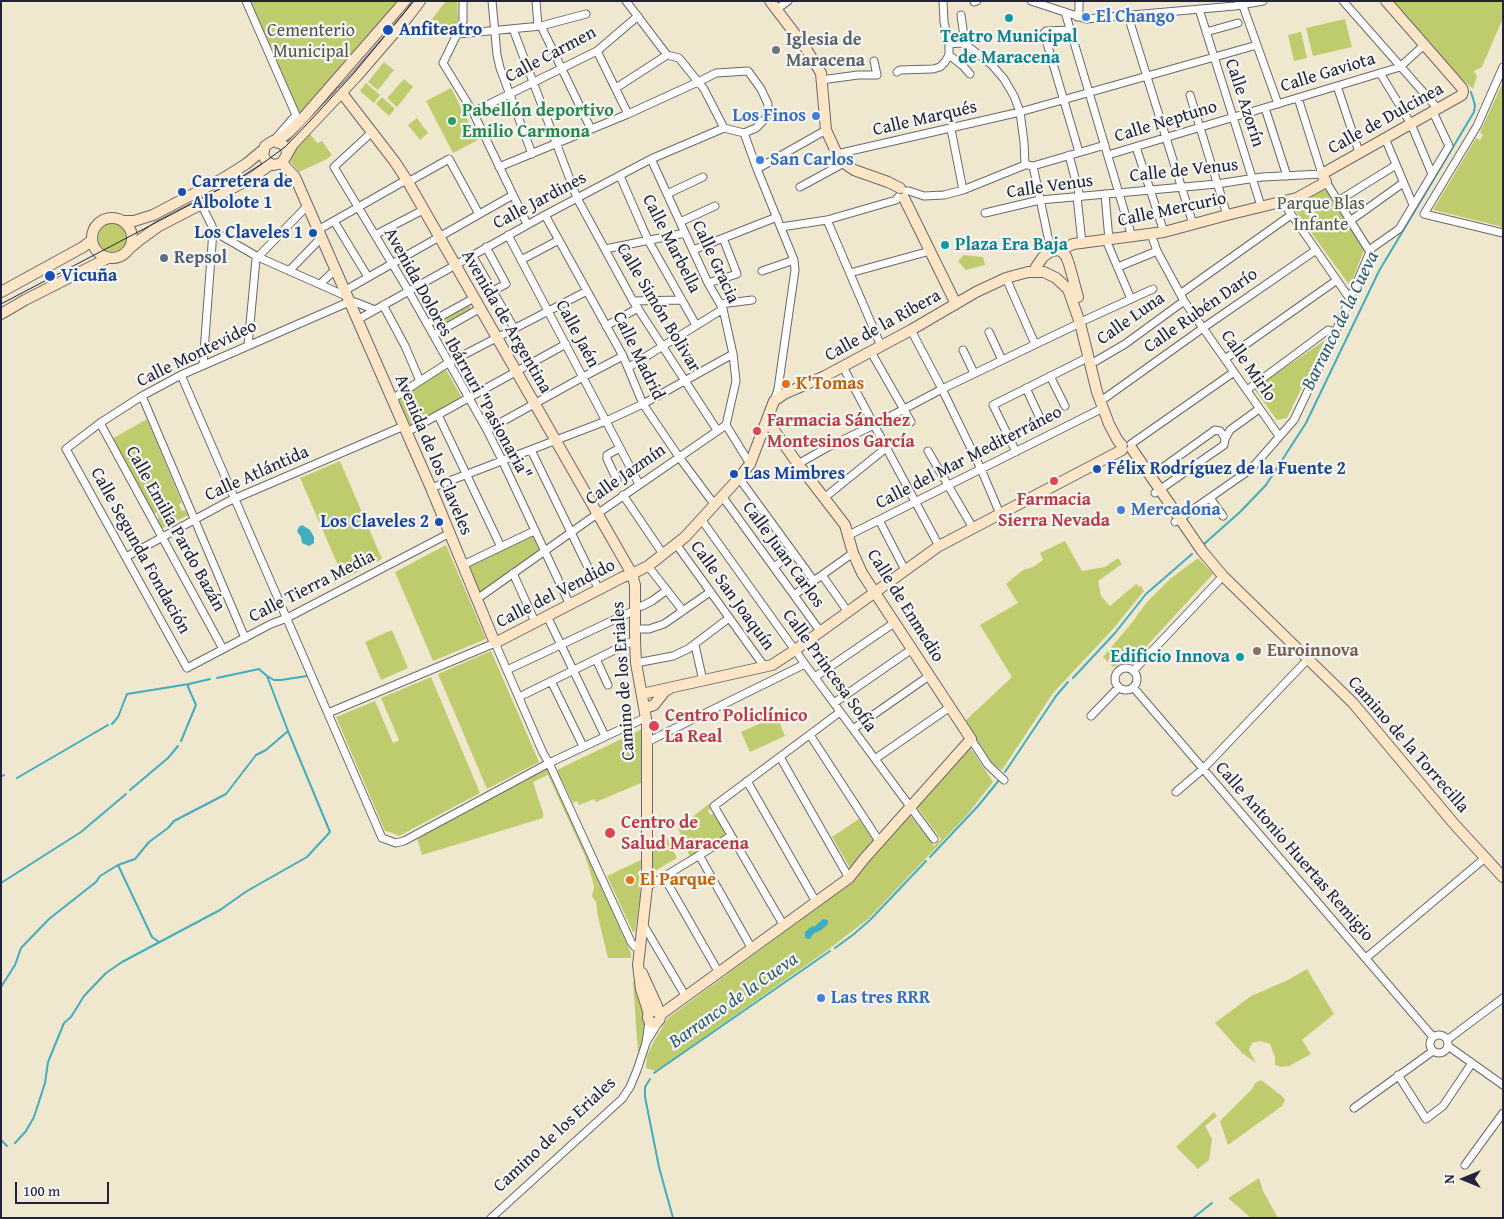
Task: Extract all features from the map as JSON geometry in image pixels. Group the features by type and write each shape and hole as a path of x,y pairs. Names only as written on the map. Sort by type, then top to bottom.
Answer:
{"street":[{"path":"246,1 296,115 276,136 275,141"},
{"path":"108,258 98,253 92,240 95,227 102,220 112,218 122,221 134,221 153,215 222,179 246,164 263,150 265,146 288,134 405,1"},
{"path":"1,314 92,265 108,258 122,256 141,239 160,226 252,178 271,164 274,165 285,158 293,144 384,46 420,1"},
{"path":"463,1 463,22 443,63 474,112 527,224"},
{"path":"492,1 500,68 532,154"},
{"path":"536,1 540,26 591,129"},
{"path":"626,1 667,56"},
{"path":"788,1 774,5 803,44 821,73 826,130 837,154 844,163 854,170 902,194 956,304"},
{"path":"897,72 900,70 940,67 949,55 943,1"},
{"path":"1031,1 1086,19 1235,4 1243,6 1263,1"},
{"path":"1077,17 1079,1"},
{"path":"1178,520 1251,469 1294,420 1372,248 1399,229 1449,146 1435,110 1400,66 1343,1"},
{"path":"1386,1 1424,45"},
{"path":"1243,6 1278,104"},
{"name":"Calle Azorín","path":"1199,9 1261,206"},
{"path":"1065,12 1132,237"},
{"path":"458,34 540,26 586,14"},
{"path":"961,15 964,44"},
{"name":"Calle Carmen","path":"474,112 598,51 638,16"},
{"path":"1128,16 1194,224"},
{"path":"1206,32 1238,23"},
{"name":"Calle Simón Bolivar","path":"513,29 578,198 633,301 717,430"},
{"path":"1070,30 1046,31 1044,33 1079,152"},
{"path":"949,44 964,44 992,65 1004,79 1014,96 1020,112 1025,165"},
{"name":"Calle Marqués","path":"837,154 1020,112 1257,45"},
{"name":"Calle Gaviota","path":"1233,118 1400,66 1424,45"},
{"name":"Calle de Dulcinea","path":"1282,201 1297,198 1359,152 1462,95 1464,91 1462,88 1424,45"},
{"path":"598,51 628,114"},
{"path":"949,55 970,74"},
{"path":"499,167 628,114 698,82 716,73 748,71 761,89 768,104 767,117 756,128 744,133 724,128 704,89 698,82 679,58 667,56 616,88"},
{"path":"821,80 858,75 877,75 874,61"},
{"path":"1503,68 1476,126 1424,214 1503,233"},
{"path":"1380,73 1411,124 1432,174"},
{"path":"1337,86 1359,152"},
{"name":"Avenida de Argentina","path":"341,92 395,162 407,181 632,574"},
{"path":"1190,95 1227,215"},
{"path":"1298,98 1324,178 1370,252"},
{"path":"1265,108 1287,176"},
{"name":"Calle Neptuno","path":"1108,155 1233,118"},
{"name":"Calle Jardines","path":"357,320 527,224 652,159 724,128"},
{"path":"951,129 963,190"},
{"path":"757,169 826,130"},
{"name":"Avenida Dolores Ibárruri \"Pasionaria\"","path":"372,132 334,167 408,290 487,430 570,605"},
{"path":"744,133 794,260 795,270 778,389 774,401"},
{"path":"1385,138 1413,205"},
{"path":"275,141 286,148 285,158"},
{"path":"781,227 827,220 896,200 902,194 909,191 931,197 944,195 963,190 1025,165 1033,166 1105,145"},
{"path":"1136,147 1164,232"},
{"path":"263,150 264,158 271,164"},
{"path":"1069,155 1079,197 1082,244"},
{"name":"Avenida de los Claveles","path":"285,158 308,206 431,488 543,754 549,763 631,942 635,947 639,948"},
{"path":"290,271 319,234 334,221 449,159 479,214"},
{"name":"Calle Gracia","path":"652,159 708,283 722,307 733,354 736,382 726,424"},
{"path":"800,188 844,163"},
{"path":"1338,201 1396,165"},
{"path":"1033,166 1049,252 1045,264 1051,273 1068,289 1082,321"},
{"name":"Calle Marbella","path":"620,176 648,240 696,325"},
{"name":"Calle de Venus","path":"1119,193 1217,184 1252,178 1287,176 1324,178"},
{"path":"667,194 703,177"},
{"path":"1350,221 1403,183"},
{"name":"Calle Venus","path":"985,212 1040,200 1119,193"},
{"path":"1105,194 1108,240 1131,299"},
{"name":"Calle Montevideo","path":"66,449 100,423 142,396 181,375 248,346 347,296 368,277 513,195"},
{"path":"1282,201 1350,299"},
{"name":"Calle Mercurio","path":"1064,256 1067,246 1164,232 1282,201"},
{"path":"201,204 213,231 203,365"},
{"path":"248,346 256,259 308,206"},
{"path":"680,222 715,206"},
{"path":"375,235 423,210"},
{"name":"Calle Madrid","path":"545,215 629,367 643,404 714,504"},
{"path":"1180,294 1292,215"},
{"path":"693,250 777,217"},
{"path":"827,220 881,346"},
{"path":"122,221 130,229 132,236 129,249"},
{"path":"334,221 368,277"},
{"path":"213,231 258,257 375,310"},
{"path":"605,249 685,233"},
{"name":"Calle Mirlo","path":"1151,234 1157,251 1184,301 1279,436"},
{"name":"Calle Jaén","path":"508,235 639,484"},
{"path":"708,283 737,274 723,238"},
{"path":"1,292 83,247 92,240"},
{"path":"521,260 559,240"},
{"path":"486,247 506,284 493,291"},
{"path":"1036,268 1043,257 1049,252 1058,250 1064,256 1065,266 1062,270 1051,273"},
{"name":"Calle Rubén Darío","path":"1104,403 1203,328 1316,250"},
{"path":"1118,267 1157,251"},
{"path":"850,273 930,252"},
{"path":"472,255 514,328"},
{"name":"Camino de la Torrecilla","path":"1064,256 1069,264 1104,403 1127,447 1192,542 1202,550 1223,576 1353,703 1503,877"},
{"path":"762,271 794,260"},
{"name":"Calle de la Ribera","path":"1006,278 1013,271 1026,268 1036,268 1051,273"},
{"path":"320,284 335,270"},
{"name":"Calle de la Ribera","path":"774,401 784,394 843,367 976,292 1006,278 1028,272 1051,273"},
{"path":"1051,273 1076,290"},
{"path":"1006,278 1036,344"},
{"path":"1225,359 1337,280"},
{"path":"798,464 942,389 1153,289"},
{"path":"392,398 448,362 587,290"},
{"path":"427,324 474,298"},
{"path":"633,301 682,300"},
{"path":"629,367 722,307 752,300"},
{"name":"Calle Luna","path":"1016,452 993,405 1050,376 1125,344 1184,301"},
{"path":"383,306 405,346 420,381"},
{"path":"606,326 638,308"},
{"path":"433,335 480,309"},
{"path":"911,330 981,469 1000,514"},
{"path":"1247,390 1328,330 1335,333"},
{"path":"989,332 1002,360"},
{"name":"Calle Atlántida","path":"126,557 235,498 438,415 566,344"},
{"path":"963,350 974,374"},
{"path":"871,352 911,422"},
{"path":"431,488 606,421 643,404 733,354"},
{"path":"487,430 623,356"},
{"path":"843,367 939,546"},
{"path":"650,696 670,688 772,664 795,650 939,546 1127,447 1234,372"},
{"path":"181,375 382,838 399,843 549,763 605,736 646,712"},
{"path":"1050,376 1065,406"},
{"path":"1026,388 1039,416"},
{"path":"142,396 245,638"},
{"name":"Calle del Vendido","path":"495,643 648,566 685,537 750,464 774,401"},
{"name":"Calle del Mar Mediterráneo","path":"849,536 1016,452 1104,403"},
{"path":"1158,491 1224,445 1230,430 1259,408"},
{"path":"438,415 501,547"},
{"name":"Calle Emilia Pardo Bazán","path":"100,423 223,649"},
{"name":"Calle de Enmedio","path":"766,423 773,429 845,524 853,553 862,574 988,765 1004,780"},
{"path":"726,424 750,464"},
{"name":"Calle Jazmín","path":"477,600 726,424"},
{"path":"1151,476 1215,430 1230,430"},
{"path":"1220,431 1225,439"},
{"name":"Camino de la Torrecilla","path":"1127,447 1151,476 1158,491"},
{"path":"617,480 607,455 620,448"},
{"path":"824,498 886,448"},
{"name":"Calle Segunda Fondación","path":"66,449 187,668"},
{"path":"531,450 599,590"},
{"path":"928,450 973,528"},
{"path":"739,478 814,581"},
{"path":"623,495 664,554"},
{"name":"Calle Juan Carlos","path":"722,496 820,631"},
{"path":"1210,498 1223,516"},
{"name":"Calle Princesa Sofía","path":"701,519 934,839"},
{"path":"879,520 904,570"},
{"path":"463,565 534,531"},
{"name":"Calle Tierra Media","path":"187,668 450,533"},
{"name":"Calle San Joaquín","path":"676,544 764,666"},
{"path":"774,567 793,552"},
{"path":"794,596 853,553"},
{"path":"648,566 683,612"},
{"path":"513,573 535,622"},
{"name":"Camino de los Eriales","path":"491,1218 622,1099 630,1087 655,1017 657,1006 638,965 647,887 646,712 650,696 636,663 634,635 635,585 632,574"},
{"path":"822,576 848,612"},
{"path":"1133,671 1223,576"},
{"path":"507,670 647,603 667,590"},
{"path":"519,697 596,659 634,635 664,624 710,592"},
{"path":"547,616 605,736"},
{"path":"636,663 673,656 695,645 729,618"},
{"path":"815,677 894,623"},
{"path":"328,713 495,643"},
{"path":"695,645 703,681"},
{"path":"834,703 912,649"},
{"path":"596,659 608,685"},
{"path":"1176,792 1203,769 1308,659"},
{"path":"647,742 805,664"},
{"path":"1124,668 1129,668 1133,671 1137,679 1133,687 1126,689 1119,687 1116,681 1118,672 1124,668"},
{"path":"853,729 929,676"},
{"path":"551,681 583,746"},
{"path":"1091,716 1119,687"},
{"name":"Calle Antonio Huertas Remigio","path":"1133,687 1434,1037"},
{"path":"875,759 950,707"},
{"path":"784,926 714,806 840,712"},
{"path":"810,735 879,841"},
{"path":"655,1017 686,997 849,878 879,841 971,739"},
{"path":"780,758 849,878"},
{"path":"747,782 816,902"},
{"path":"647,887 732,836"},
{"path":"699,856 752,949"},
{"path":"1366,958 1485,858"},
{"path":"664,877 719,973"},
{"path":"642,922 686,997"},
{"path":"1354,1108 1432,1051 1441,1053 1446,1050 1448,1043 1503,998"},
{"path":"1432,1051 1430,1043 1434,1037 1442,1035 1448,1043 1472,1063 1503,1085"},
{"path":"1398,1075 1426,1119 1443,1106 1472,1063"},
{"path":"1465,1165 1503,1113"}],"green space":[{"name":"Cementerio Municipal","path":"250,1 399,1 303,113 298,111"},
{"path":"446,1 457,1 458,21 450,35 432,19"},
{"path":"1390,1 1503,1 1503,18 1482,67 1474,71 1477,76 1473,89 1452,70"},
{"path":"1345,19 1352,47 1313,56 1306,28"},
{"path":"1301,32 1307,58 1294,61 1288,35"},
{"path":"384,62 394,70 378,90 368,82"},
{"path":"404,79 413,87 397,107 387,98"},
{"path":"1503,82 1503,227 1433,210 1476,138 1480,140 1483,135 1480,132"},
{"path":"366,83 380,95 374,103 360,91"},
{"name":"Pabellón deportivo Emilio Carmona","path":"451,88 478,140 453,153 426,101"},
{"path":"382,97 395,109 389,116 376,104"},
{"path":"417,118 428,133 420,140 408,125"},
{"path":"308,131 317,143 322,141 332,155 299,172 290,161 292,153"},
{"name":"Parque Blas Infante","path":"1327,188 1365,248 1350,286 1292,206"},
{"path":"113,223 119,224 127,232 127,244 119,252 113,253 107,252 99,244 98,238 99,232 107,224"},
{"path":"964,255 983,257 985,265 966,270 958,261"},
{"path":"468,304 472,310 438,329 435,323"},
{"path":"1325,340 1287,418 1277,420 1254,389"},
{"path":"445,368 462,398 411,426 398,399"},
{"path":"147,419 182,503 179,504 182,511 185,510 188,515 161,529 156,520 159,518 157,512 153,514 112,439"},
{"path":"340,461 382,559 344,579 300,478"},
{"path":"532,534 541,552 481,594 469,565"},
{"path":"1065,541 1082,571 1105,567 1118,558 1122,564 1098,581 1101,596 1110,606 1136,584 1139,587 1141,586 1144,591 1112,630 1053,693 1002,770 991,764 963,723 1012,677 980,625 1018,603 1006,584 1023,570 1033,567 1043,560 1040,553"},
{"path":"446,545 486,639 433,661 395,572"},
{"path":"1198,558 1213,574 1131,663 1123,663 1113,667 1103,657 1147,602 1170,579"},
{"path":"392,630 408,668 381,680 365,642"},
{"path":"491,651 539,762 487,789 438,674"},
{"path":"431,677 480,793 399,836 385,831 336,717 375,701 393,743 399,740 381,698"},
{"path":"777,716 785,736 750,752 741,732"},
{"path":"642,729 641,783 596,802 594,799 579,805 577,801 573,803 557,770"},
{"path":"970,747 993,782 967,815 868,919 829,949 656,1071 646,1068 647,1056 668,1018 851,883 910,815 934,846 941,839 917,807"},
{"path":"548,768 611,903 613,913 631,953 631,958 608,958 596,902 592,896 594,887 592,878 585,856 548,775 533,782 543,818 422,855 417,838"},
{"path":"709,804 711,808 708,810 710,815 714,813 726,834 690,857 678,828"},
{"path":"859,819 874,841 850,868 832,837"},
{"path":"666,836 677,858 653,872 653,846"},
{"path":"641,860 640,897 635,931 633,932 607,876"},
{"path":"1307,969 1334,1014 1302,1040 1311,1054 1289,1066 1281,1067 1275,1065 1275,1057 1270,1044 1260,1041 1252,1043 1249,1050 1256,1063 1242,1053 1215,1023 1251,996 1288,980"},
{"path":"635,981 645,1018 644,1037 638,1053 633,982"},
{"path":"1261,1080 1282,1096 1285,1100 1282,1106 1228,1145 1220,1121 1253,1088 1255,1083"},
{"path":"1214,1112 1217,1116 1205,1126 1212,1139 1209,1160 1198,1169 1176,1147"},
{"path":"1259,1178 1263,1191 1278,1218 1251,1218 1228,1198"}],"water":[{"path":"302,525 310,530 314,537 314,543 309,546 302,543 297,531"},
{"path":"823,919 828,920 828,924 820,931 814,933 810,939 805,938 805,932"}],"waterway":[{"name":"Barranco de la Cueva","path":"1204,544 1240,512 1266,485 1306,423 1379,271 1474,112 1475,105 1471,92"},
{"name":"Barranco de la Cueva","path":"1073,678 1115,633 1146,594 1192,554"},
{"path":"217,678 259,669 267,676"},
{"path":"15,1143 26,1131 34,1117 45,1083 48,1062 64,1023 71,1017 84,996 106,973 122,962 220,910 247,891 307,857 330,832 267,676 274,680 307,676"},
{"path":"181,741 196,705 188,687 189,684 210,679"},
{"name":"Barranco de la Cueva","path":"1005,772 1056,696 1068,682"},
{"path":"112,724 118,717 127,694 189,684"},
{"path":"17,778 108,725"},
{"path":"159,942 152,937 118,865 135,859 149,842 168,828 174,821 226,794 256,755 266,750 288,731"},
{"path":"130,790 168,758 178,746"},
{"name":"Barranco de la Cueva","path":"930,857 978,806 1000,779"},
{"path":"1,883 81,832 126,794"},
{"name":"Barranco de la Cueva","path":"835,948 870,920 926,861"},
{"path":"1,987 15,965 21,948 49,919 96,882 100,876 118,865"},
{"name":"Barranco de la Cueva","path":"654,1073 830,951"},
{"path":"650,1079 645,1087 645,1097 659,1167 673,1218"},
{"path":"1,1140 7,1146"},
{"path":"1193,1218 1212,1203"}],"tram line":[{"path":"1,304 235,181 266,161 285,147 310,121 354,73 414,1"}],"place":[{"name":"El Chango","path":"1086,17"},
{"name":"Teatro Municipal de Maracena","path":"1009,18"},
{"name":"Anfiteatro","path":"388,30"},
{"name":"Iglesia de Maracena","path":"776,50"},
{"name":"Los Finos","path":"816,116"},
{"name":"Pabellón deportivo Emilio Carmona","path":"452,121"},
{"name":"San Carlos","path":"760,160"},
{"name":"Carretera de Albolote 1","path":"182,192"},
{"name":"Los Claveles 1","path":"313,233"},
{"name":"Plaza Era Baja","path":"945,245"},
{"name":"Repsol","path":"164,258"},
{"name":"Vicuña","path":"50,276"},
{"name":"K'Tomas","path":"786,384"},
{"name":"Farmacia Sánchez Montesinos García","path":"757,431"},
{"name":"Félix Rodríguez de la Fuente 2","path":"1097,469"},
{"name":"Las Mimbres","path":"734,474"},
{"name":"Farmacia Sierra Nevada","path":"1054,481"},
{"name":"Mercadona","path":"1121,510"},
{"name":"Los Claveles 2","path":"439,522"},
{"name":"Euroinnova","path":"1257,651"},
{"name":"Edificio Innova","path":"1240,657"},
{"name":"Centro Policlínico La Real","path":"654,726"},
{"name":"Centro de Salud Maracena","path":"610,833"},
{"name":"El Parque","path":"630,880"},
{"name":"Las tres RRR","path":"821,998"}]}
